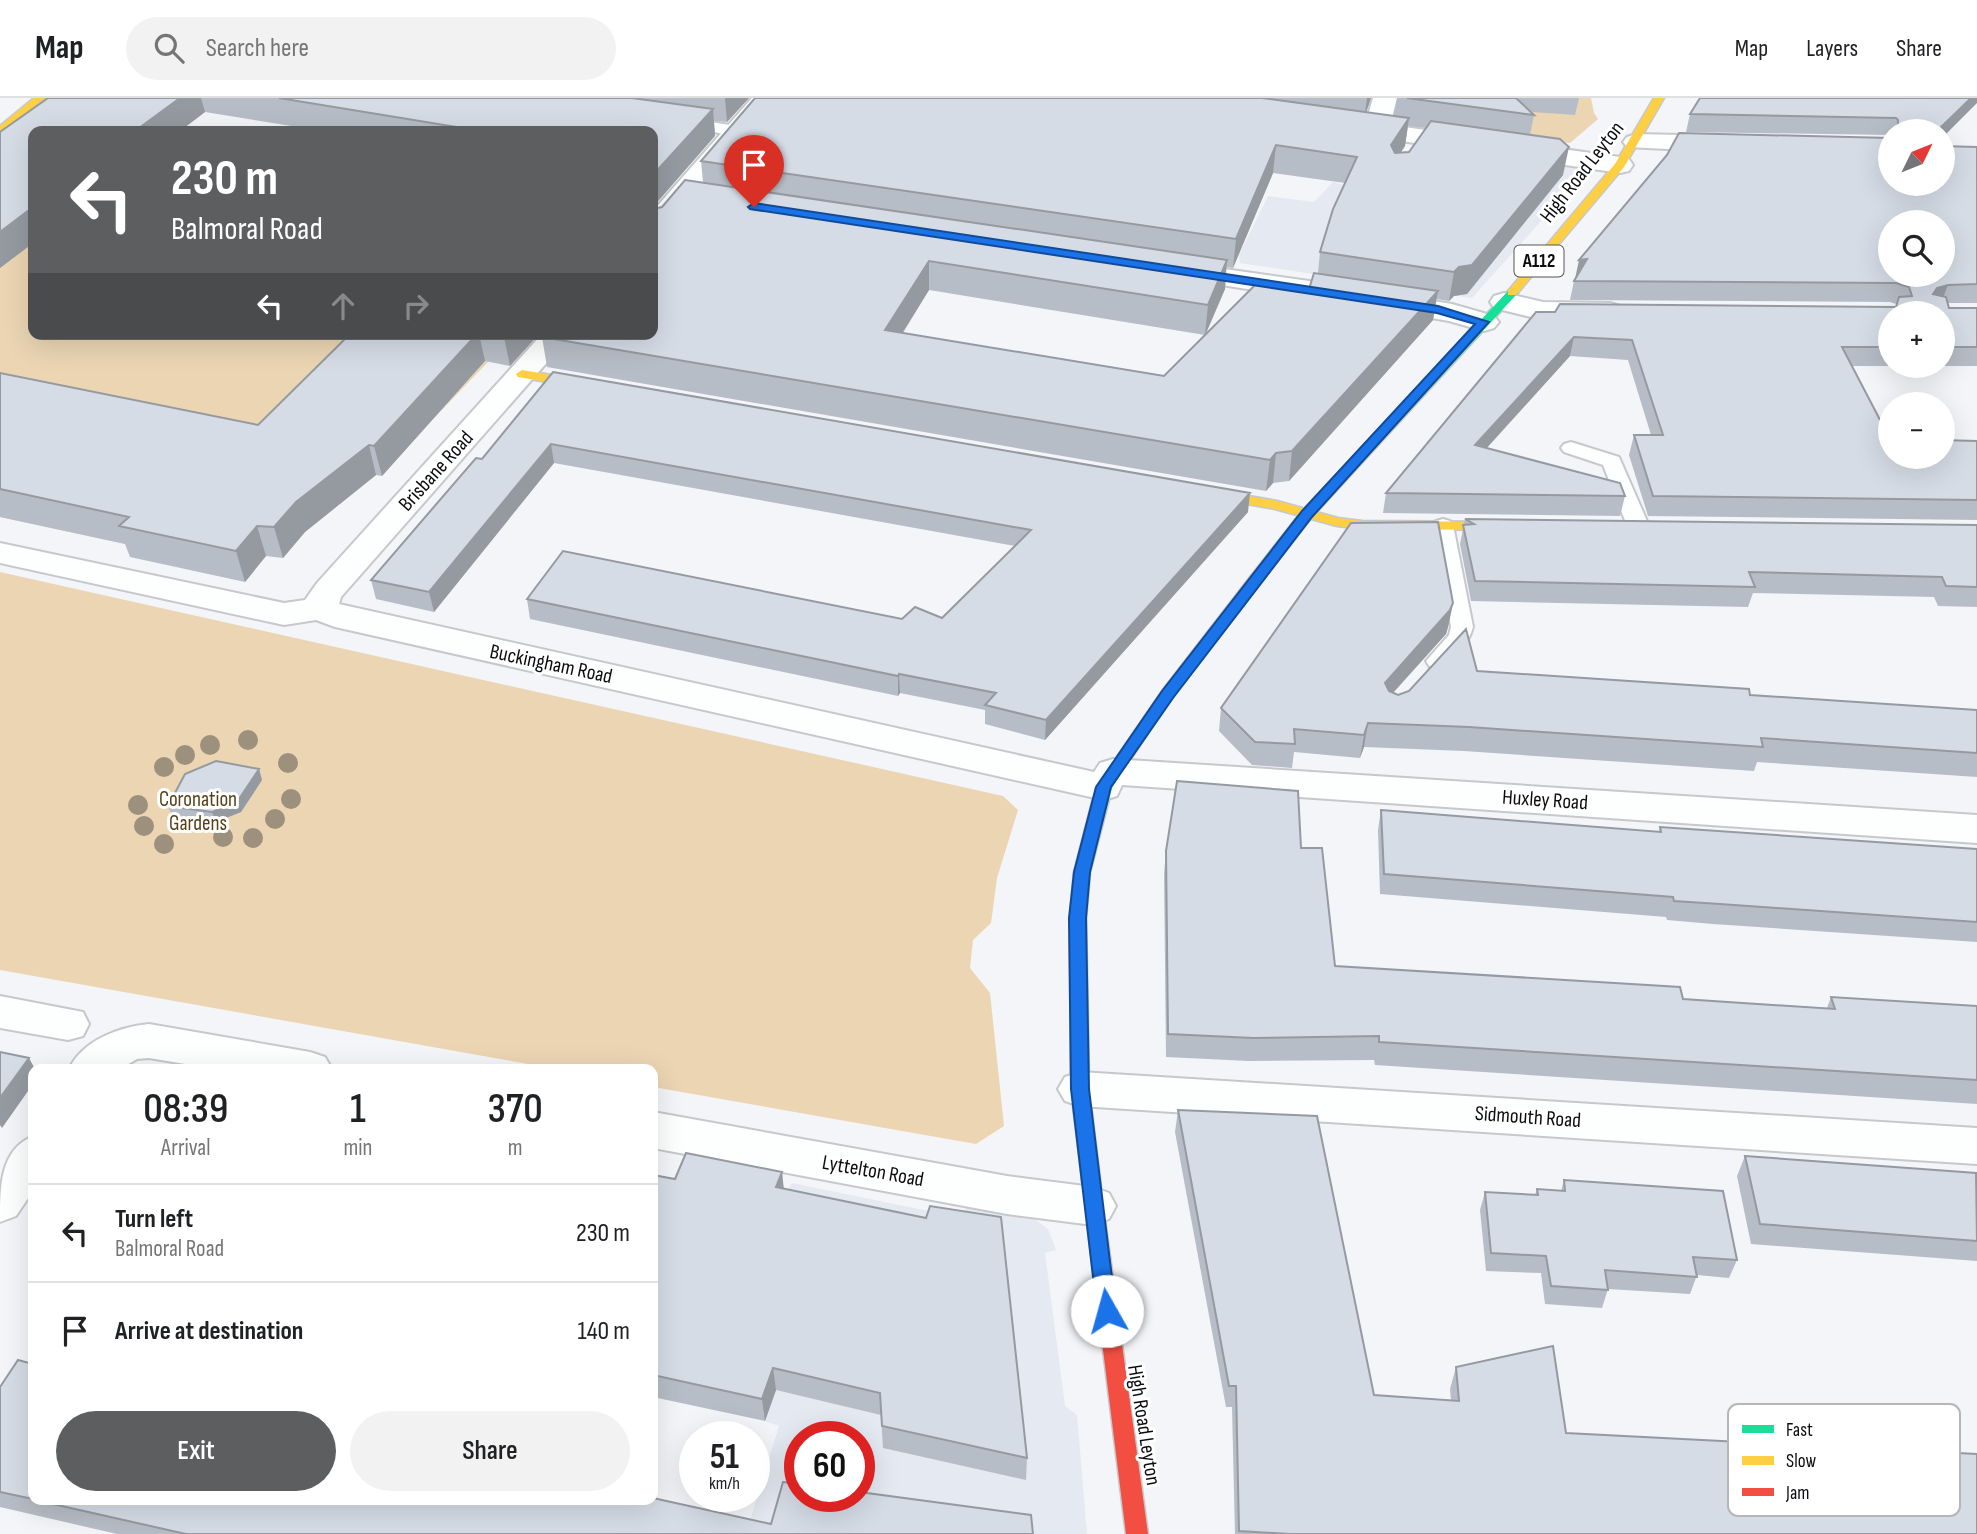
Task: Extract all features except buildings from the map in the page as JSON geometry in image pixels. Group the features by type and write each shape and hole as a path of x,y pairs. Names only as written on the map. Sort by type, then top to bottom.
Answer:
{"main road":[{"path":"0,131 21,105 40,98"},
{"name":"High Road Leyton","path":"1138,1534 1093,1206 1080,1089 1078,918 1082,872 1108,779 1167,694 1307,514 1504,302 1620,164 1636,142 1659,98"},
{"path":"522,374 610,389"},
{"path":"1178,488 1277,505 1362,525 1527,527"}],"street":[{"path":"658,222 765,98"},
{"path":"1376,131 1385,98"},
{"path":"1336,125 1376,131 1416,146 1620,164"},
{"path":"1636,142 1757,144"},
{"path":"681,196 713,200"},
{"path":"1149,266 1445,311 1483,322"},
{"path":"1504,302 1543,311 1635,312"},
{"name":"Brisbane Road","path":"321,609 322,599 329,590 553,340"},
{"name":"Buckingham Road","path":"0,553 284,614 321,609 335,616 1108,779"},
{"name":"Huxley Road","path":"1108,779 1977,829"},
{"path":"0,1012 68,1024"},
{"path":"106,1059 134,1042 149,1041 281,1064"},
{"name":"Sidmouth Road","path":"1080,1089 1977,1146"},
{"name":"Lyttelton Road","path":"658,1131 1007,1195 1093,1206"},
{"path":"0,1203 28,1161"}],"lane":[{"path":"671,120 735,131"},
{"path":"1571,448 1612,461 1638,528"},
{"path":"1422,677 1459,637 1462,627 1443,525"}],"shaded area":[{"path":"1426,152 1574,165 1587,170 1472,298 1240,263 1239,255 1268,196 1314,202 1333,182 1388,197"},
{"path":"792,1183 953,1216 968,1208 1034,1219 1048,1229 1056,1250 1045,1253 1065,1406 1077,1415 1087,1534 746,1534 753,1512 770,1512 770,1455 779,1426 765,1421 784,1195"}],"green space":[{"path":"1533,98 1591,98 1598,119 1570,143 1436,124"},
{"path":"28,146 28,340 509,340 383,471 140,547 0,517 0,166"},
{"name":"Coronation Gardens","path":"0,572 1003,796 1018,810 997,878 991,923 973,940 970,968 990,993 1004,1126 976,1144 658,1088 658,1064 528,1064 0,970"}],"traffic: fast":[{"path":"1256,579 1307,514 1512,293"},
{"path":"1095,1213 1080,1089 1078,918 1082,872 1104,787 1113,774"}],"traffic: slow":[{"path":"0,131 40,98"},
{"path":"1512,293 1620,165 1659,98"},
{"path":"522,374 599,387"},
{"path":"1197,491 1277,505 1337,522 1362,525 1514,526"}],"traffic: jam":[{"path":"1113,774 1167,694 1256,579"},
{"path":"1095,1213 1137,1534"}],"route":[{"path":"754,207 1438,310 1483,322 1307,514 1167,694 1104,787 1082,872 1078,918 1080,1089 1107,1311"}]}
